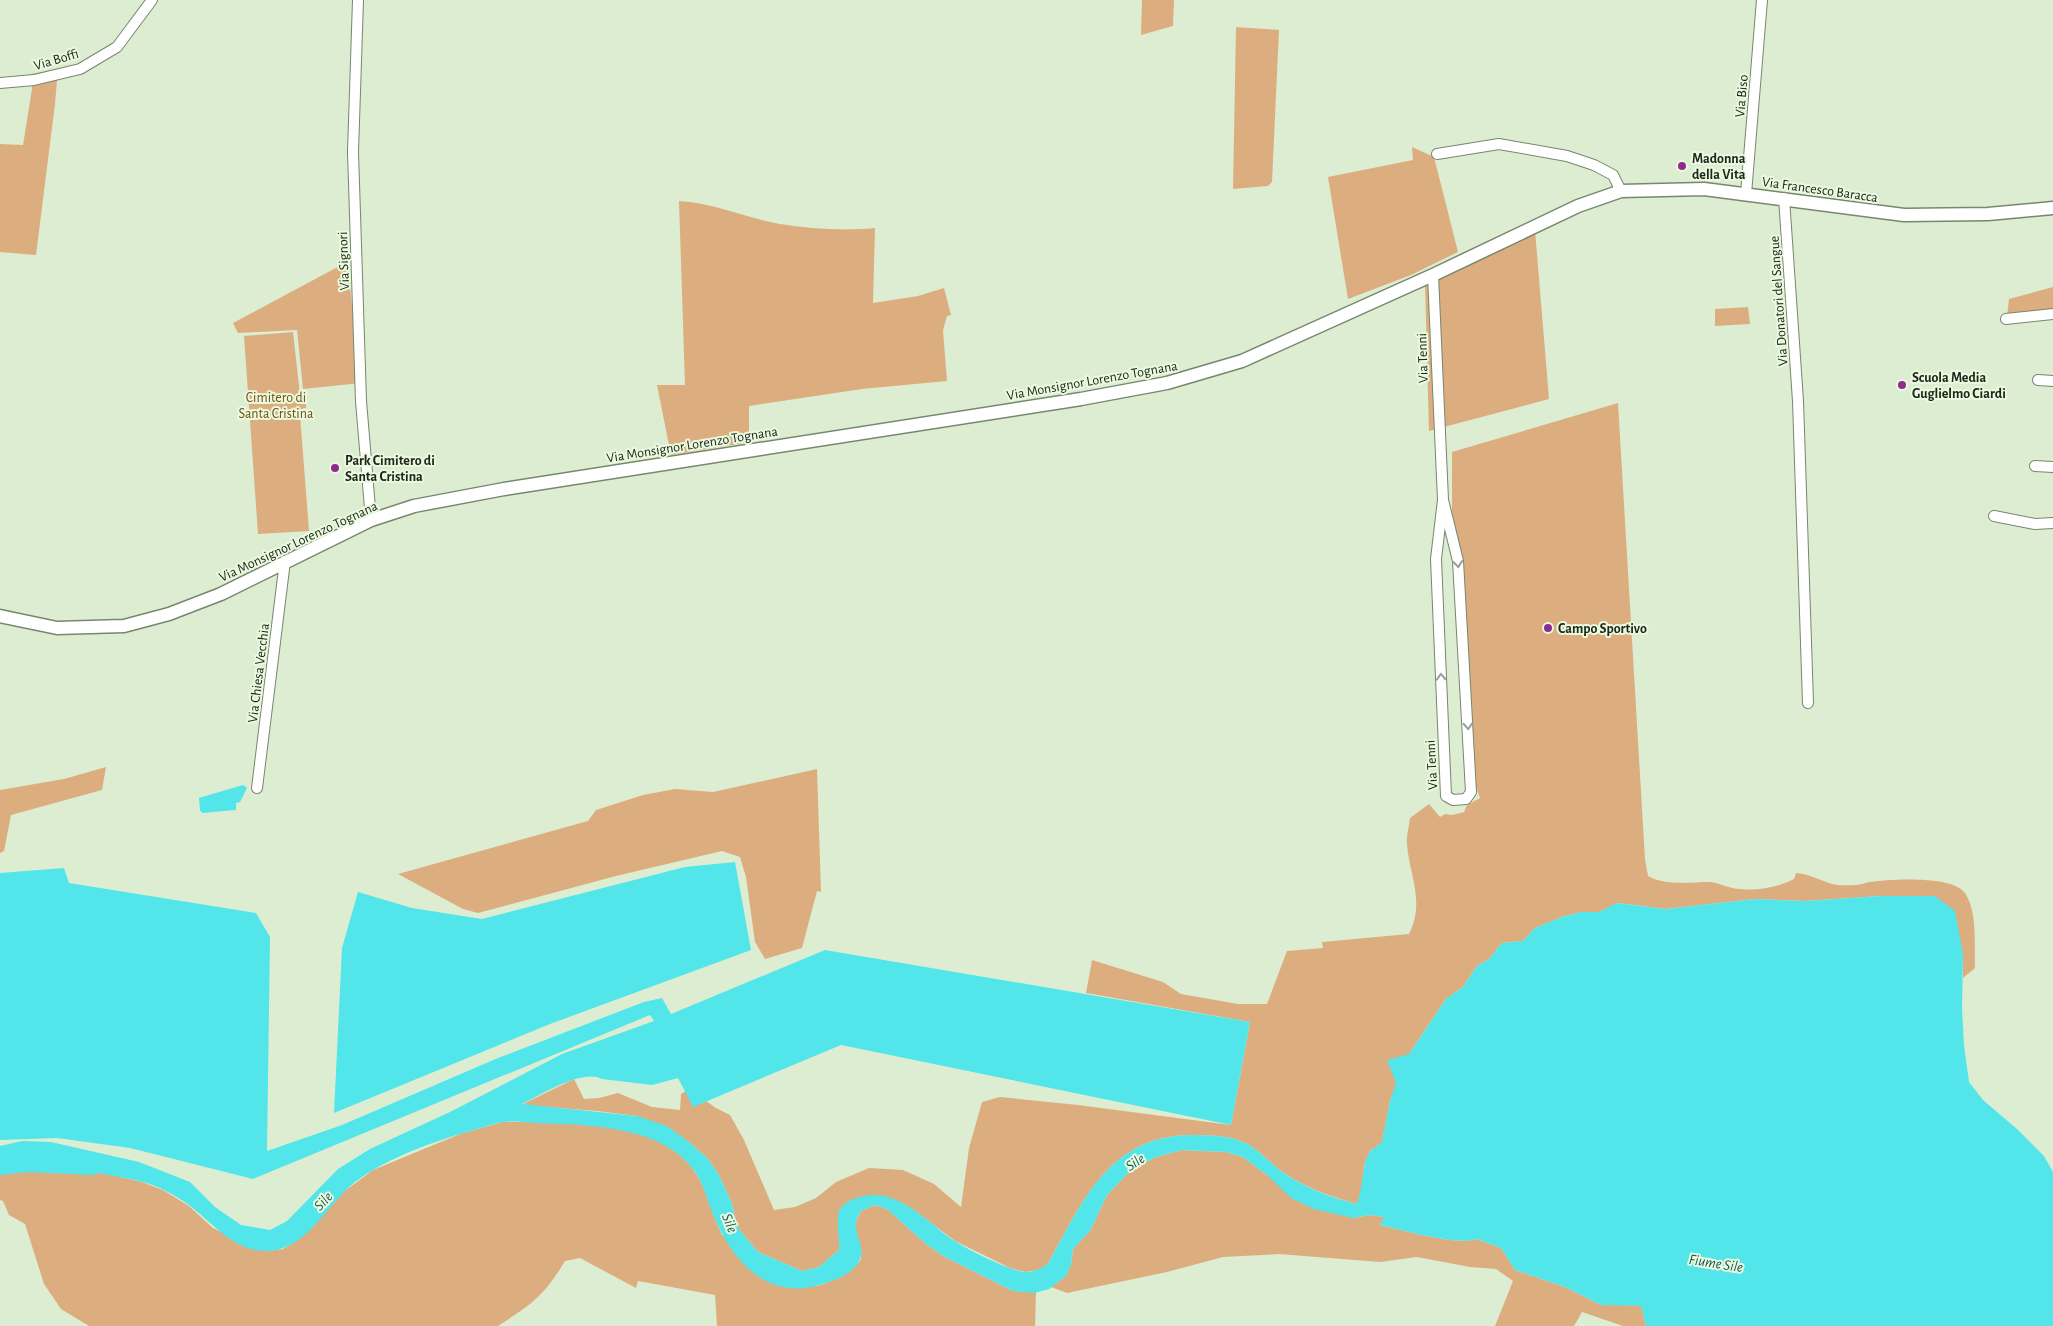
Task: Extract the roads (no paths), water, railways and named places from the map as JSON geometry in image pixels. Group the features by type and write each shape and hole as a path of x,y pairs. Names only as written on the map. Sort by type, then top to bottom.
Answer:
{"street":[{"name":"Via Boffi","path":"0,83 34,80 80,69 117,47 152,0"},
{"name":"Via Signori","path":"358,0 353,162 361,401 371,520"},
{"name":"Via Biso","path":"1746,194 1762,0"},
{"path":"1437,154 1499,144 1567,156 1594,165 1613,175 1621,191"},
{"name":"Via Francesco Baracca","path":"1395,292 1578,206 1621,191 1704,189 1904,215 1988,214 2053,208"},
{"name":"Via Donatori del Sangue","path":"1784,198 1798,401 1808,703"},
{"name":"Via Tenni","path":"1432,275 1443,500 1436,559 1446,796 1453,800 1466,799 1471,792 1458,561 1443,500"},
{"name":"Via Monsignor Lorenzo Tognana","path":"0,616 57,628 124,626 169,614 221,594 371,520 414,506 504,489 1065,402 1168,383 1242,361 1395,292"},
{"path":"2006,319 2053,314"},
{"path":"2038,380 2053,381"},
{"path":"2035,466 2053,467"},
{"path":"1994,516 2035,524 2053,523"},
{"path":"1438,544 1454,544"},
{"name":"Via Chiesa Vecchia","path":"257,788 286,561"}],"water":[{"path":"243,785 247,788 240,802 236,803 236,810 202,813 200,810 199,798"},
{"path":"735,862 751,950 550,1024 334,1113 342,948 358,892 412,908 482,919 685,867"},
{"name":"Fiume Sile","path":"64,868 69,883 256,913 270,937 267,1151 342,1125 498,1058 644,1002 662,998 671,1014 825,950 1250,1022 1231,1125 841,1045 693,1107 678,1078 652,1085 584,1077 550,1089 522,1104 637,1116 667,1126 708,1159 719,1175 732,1204 737,1227 758,1252 802,1271 819,1267 839,1250 838,1218 840,1209 854,1199 873,1195 886,1196 910,1207 953,1240 989,1259 1020,1271 1035,1271 1048,1264 1074,1217 1103,1175 1121,1158 1142,1145 1167,1137 1221,1136 1239,1140 1250,1146 1281,1171 1308,1187 1357,1204 1369,1153 1382,1142 1390,1101 1396,1083 1387,1060 1409,1054 1446,999 1463,987 1477,966 1489,959 1502,943 1523,941 1535,928 1562,917 1581,912 1599,912 1617,903 1666,909 1755,899 1806,901 1880,896 1935,896 1955,911 1963,954 1962,1008 1969,1082 1983,1100 2017,1129 2044,1156 2053,1172 2053,1326 1646,1326 1641,1306 1601,1305 1565,1287 1515,1270 1501,1248 1477,1239 1467,1241 1450,1240 1380,1225 1384,1217 1370,1215 1353,1218 1314,1209 1291,1198 1267,1175 1243,1157 1226,1152 1182,1150 1156,1157 1130,1171 1107,1195 1090,1231 1073,1249 1071,1265 1066,1276 1049,1289 1034,1293 1013,1291 945,1257 926,1244 887,1209 875,1205 861,1211 857,1219 856,1230 861,1248 861,1257 852,1270 836,1279 819,1285 800,1288 782,1287 766,1281 752,1272 740,1260 720,1229 702,1184 682,1157 647,1137 614,1129 575,1125 503,1122 430,1144 382,1165 355,1182 317,1223 296,1242 270,1251 257,1250 246,1247 226,1236 189,1205 158,1187 59,1162 33,1162 0,1167 0,1146 22,1141 51,1142 139,1162 190,1182 215,1207 241,1225 270,1230 287,1221 338,1169 370,1149 452,1111 562,1054 654,1021 650,1015 253,1179 130,1148 57,1138 0,1140 0,873"}],"waterway":[{"name":"Sile","path":"0,1167 26,1164 93,1167"}],"place":[{"name":"Madonna della Vita","path":"1682,166"},
{"name":"Scuola Media Guglielmo Ciardi","path":"1902,385"},
{"name":"Park Cimitero di Santa Cristina","path":"335,468"},
{"name":"Campo Sportivo","path":"1548,628"}],"park label":[{"name":"Cimitero di Santa Cristina","path":"276,406"}]}
